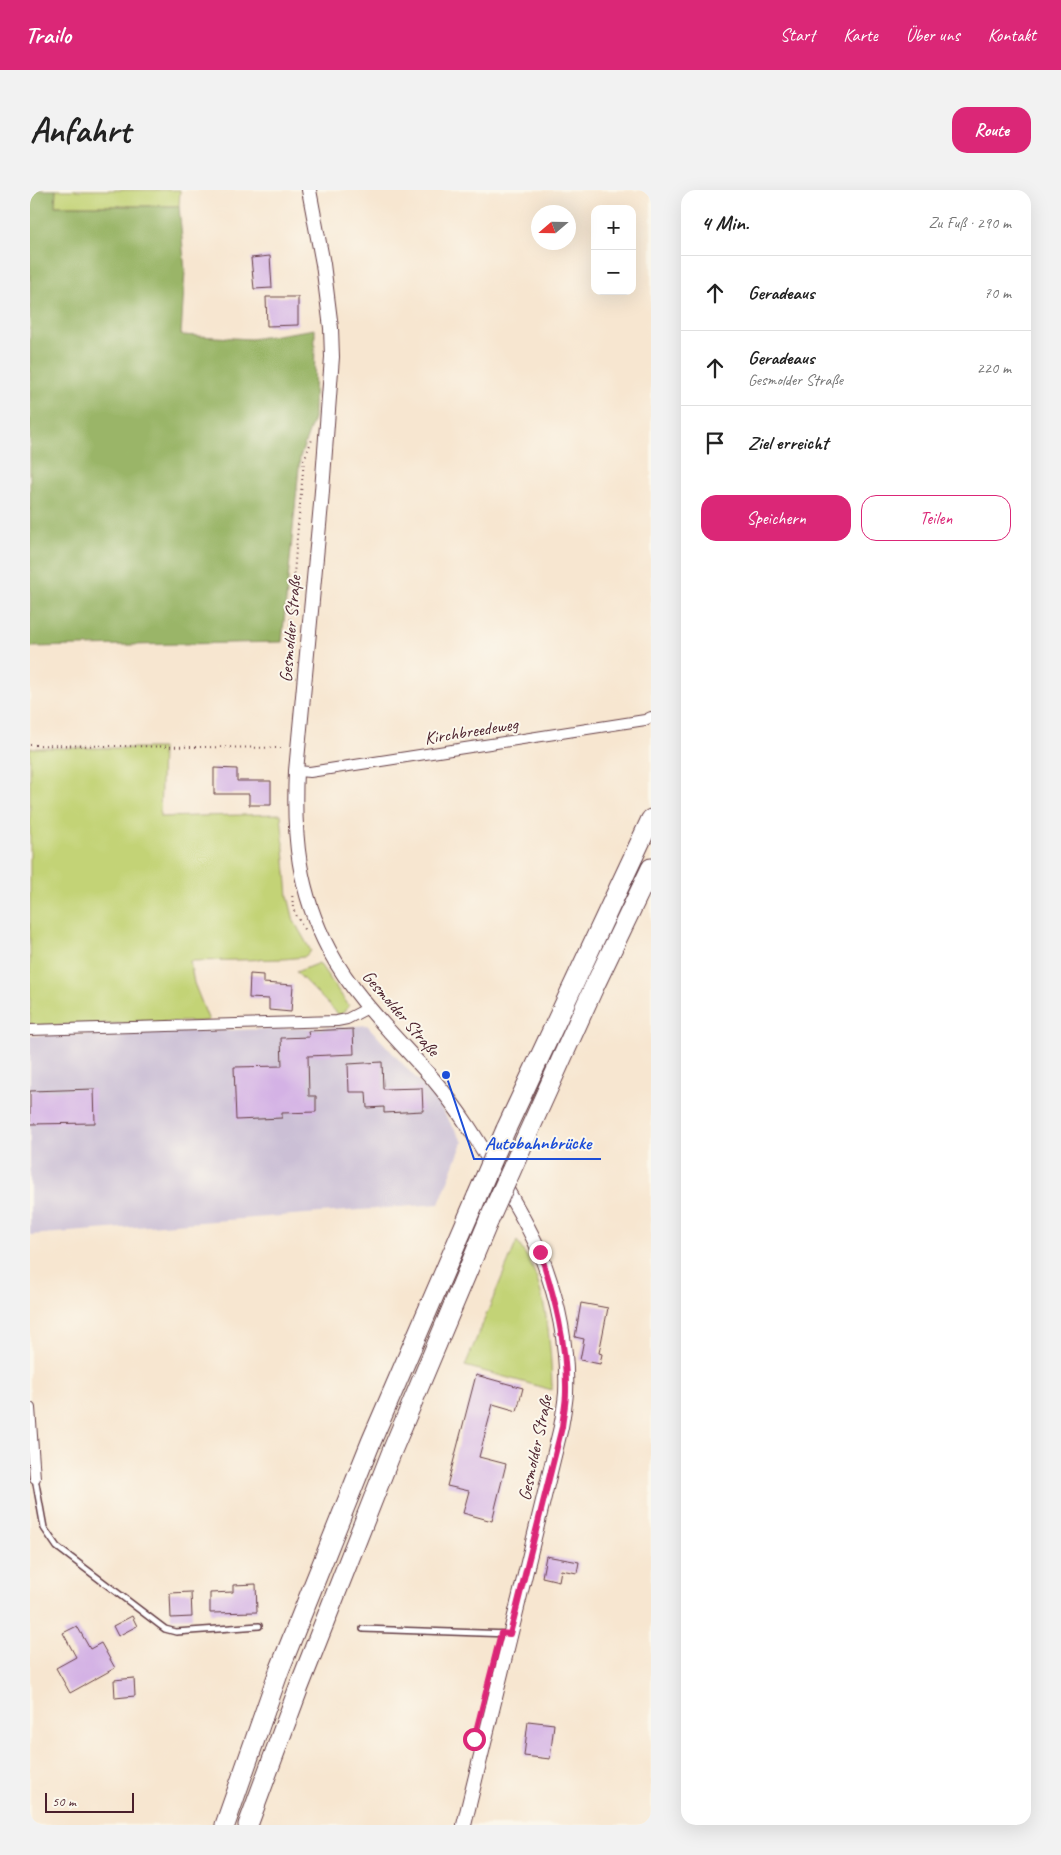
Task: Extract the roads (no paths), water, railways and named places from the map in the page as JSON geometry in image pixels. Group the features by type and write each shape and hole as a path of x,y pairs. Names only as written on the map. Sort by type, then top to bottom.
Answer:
{"highway":[{"path":"225,1825 283,1662 371,1442 506,1129 651,819"},
{"path":"248,1825 299,1687 389,1460 489,1220 594,987 651,868"}],"street":[{"name":"Gesmolder Straße","path":"309,190 323,264 332,328 332,357 321,504 296,771 295,821 297,848 305,892 329,950 347,980 368,1008 433,1079 470,1126 524,1221 540,1252 555,1302 566,1362 566,1394 562,1427 464,1825"},
{"name":"Kirchbreedeweg","path":"296,771 310,772 645,720 651,717"},
{"path":"30,1030 337,1021 347,1019 368,1008"},
{"path":"30,1408 35,1478"}],"lane":[{"path":"35,1478 44,1528 58,1547 165,1629 176,1632 259,1626"},
{"path":"363,1629 510,1634"}],"place":[{"name":"Autobahnbrücke","path":"446,1075"}]}
